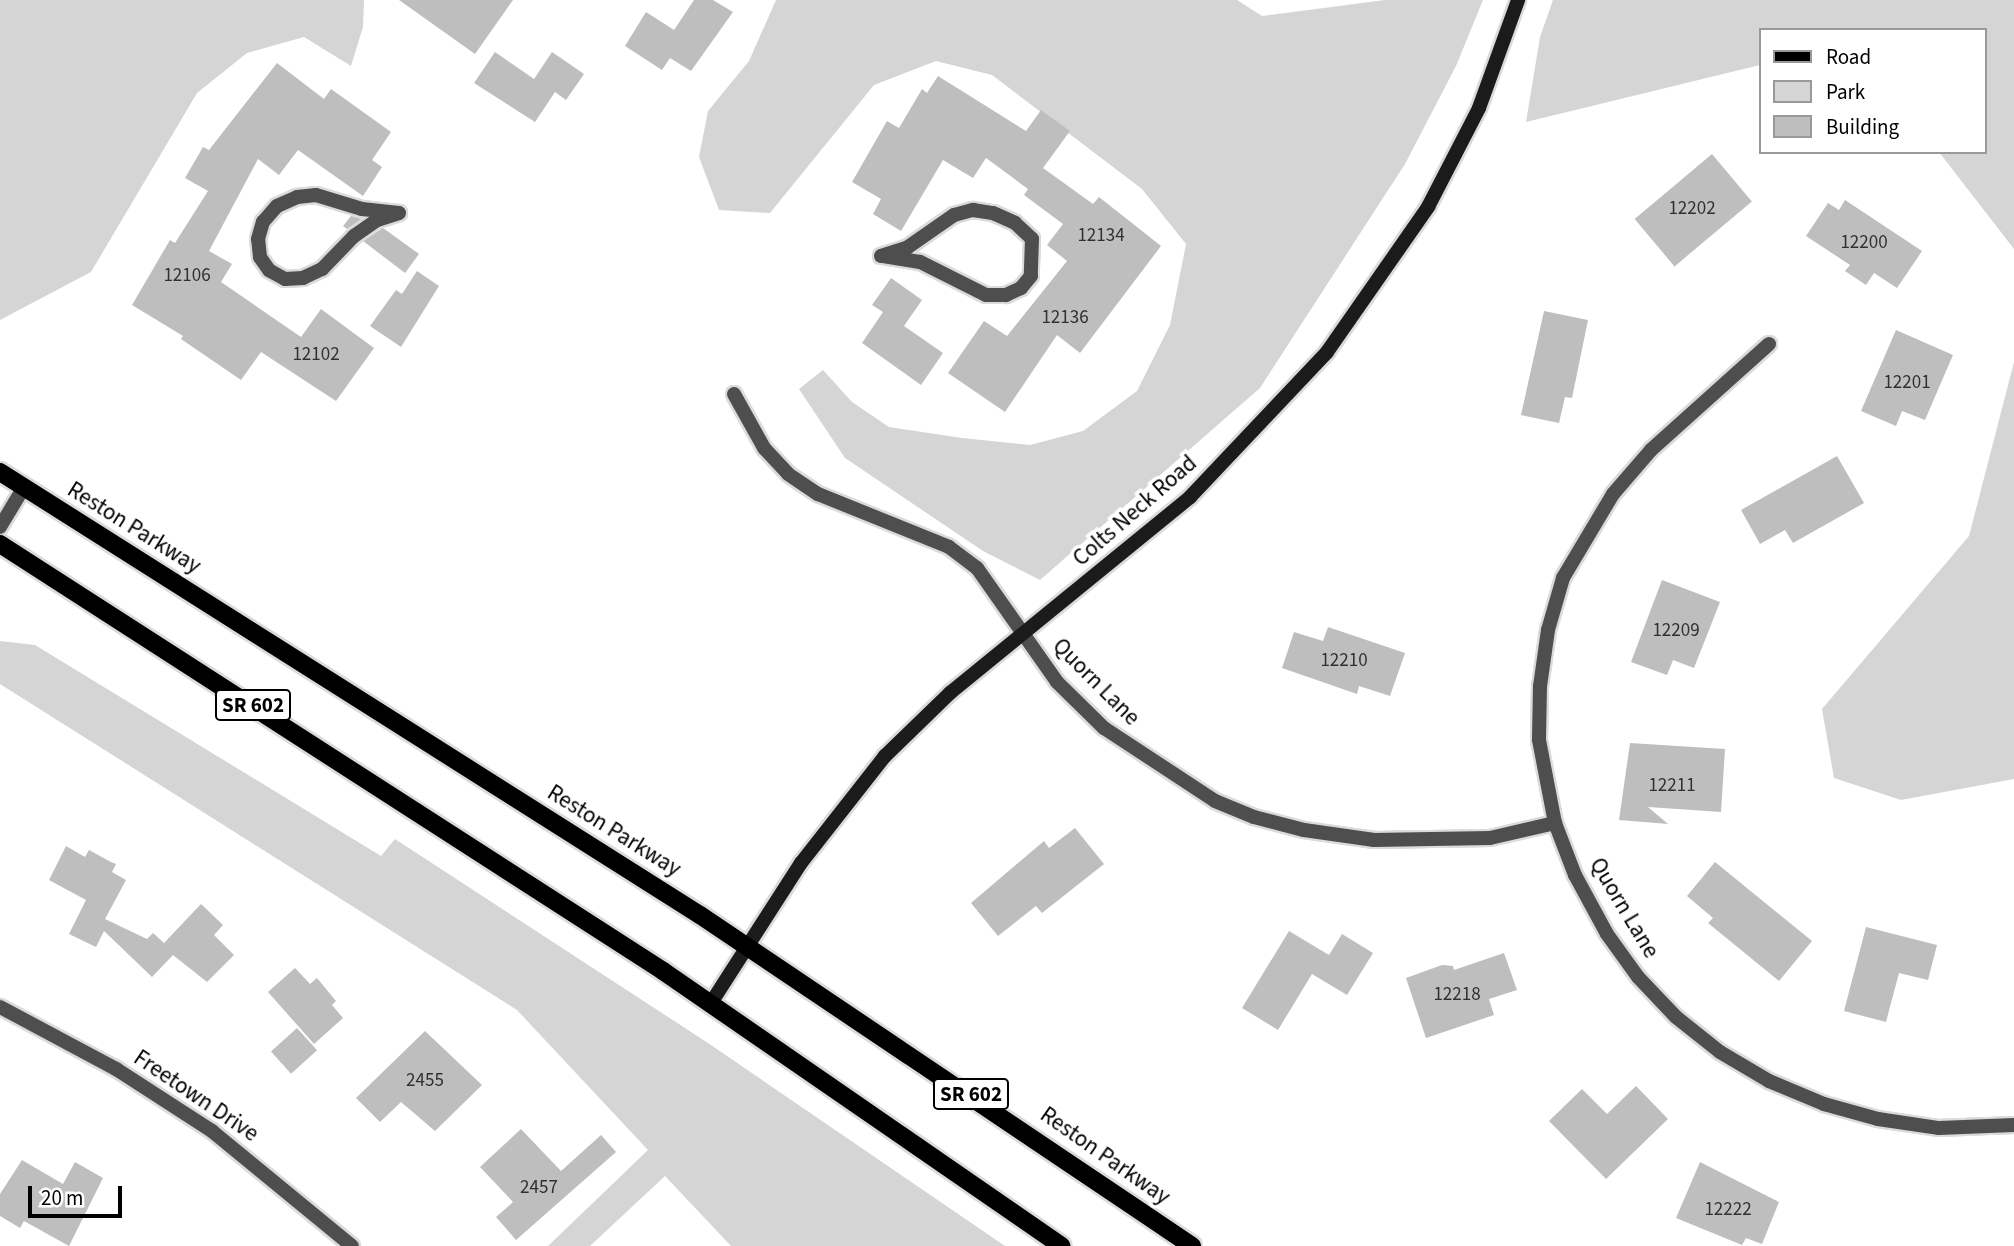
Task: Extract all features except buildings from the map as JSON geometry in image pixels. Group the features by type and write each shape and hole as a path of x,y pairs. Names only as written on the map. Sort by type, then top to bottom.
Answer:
{"main road":[{"name":"Reston Parkway","path":"0,472 748,946 1192,1246"},
{"name":"SR 602","path":"0,544 711,1003 1061,1246"}],"street":[{"name":"Colts Neck Road","path":"711,1003 801,863 885,756 1019,634 1190,497 1327,352 1428,207 1471,126 1518,0"},
{"path":"316,195 362,209 400,213 377,220 322,269 303,278 285,279 269,270 260,257 258,239 263,222 277,206 297,197 316,195"},
{"path":"973,210 993,213 1015,223 1032,239 1034,255 1031,276 1021,288 1006,295 986,295 920,262 881,256 908,247 954,215 973,210"},
{"name":"Quorn Lane","path":"1769,344 1651,450 1613,494 1563,578 1548,630 1539,686 1539,740 1555,823 1574,875 1607,934 1638,977 1676,1017 1720,1052 1769,1081 1824,1104 1878,1119 1939,1128 2014,1125"},
{"name":"Quorn Lane","path":"734,394 764,448 789,474 818,494 949,547 977,568 1019,634 1057,682 1104,727 1204,794 1254,817 1374,840 1443,842 1490,838 1555,823"},
{"path":"0,527 24,487"},
{"name":"Freetown Drive","path":"0,1007 116,1069 212,1131 352,1246"}],"green space":[{"path":"0,0 364,0 363,27 351,66 304,37 247,53 197,93 91,272 0,320"},
{"path":"776,0 1237,0 1262,16 1385,0 1483,0 1456,66 1405,164 1260,388 1040,580 983,551 845,458 799,389 823,370 852,402 889,427 962,438 1030,445 1083,431 1137,391 1170,325 1186,244 1142,189 992,75 936,61 874,85 770,213 719,210 699,157 708,111 749,61"},
{"path":"1553,0 2014,0 2014,249 1941,154 1986,154 1986,28 1758,28 1758,65 1526,122 1540,37"},
{"path":"2014,362 2014,779 1901,800 1834,778 1822,709 1969,536"},
{"path":"0,641 35,645 381,856 395,839 708,1043 1005,1246 731,1246 665,1176 590,1246 548,1246 648,1150 517,1010 0,684"}]}
